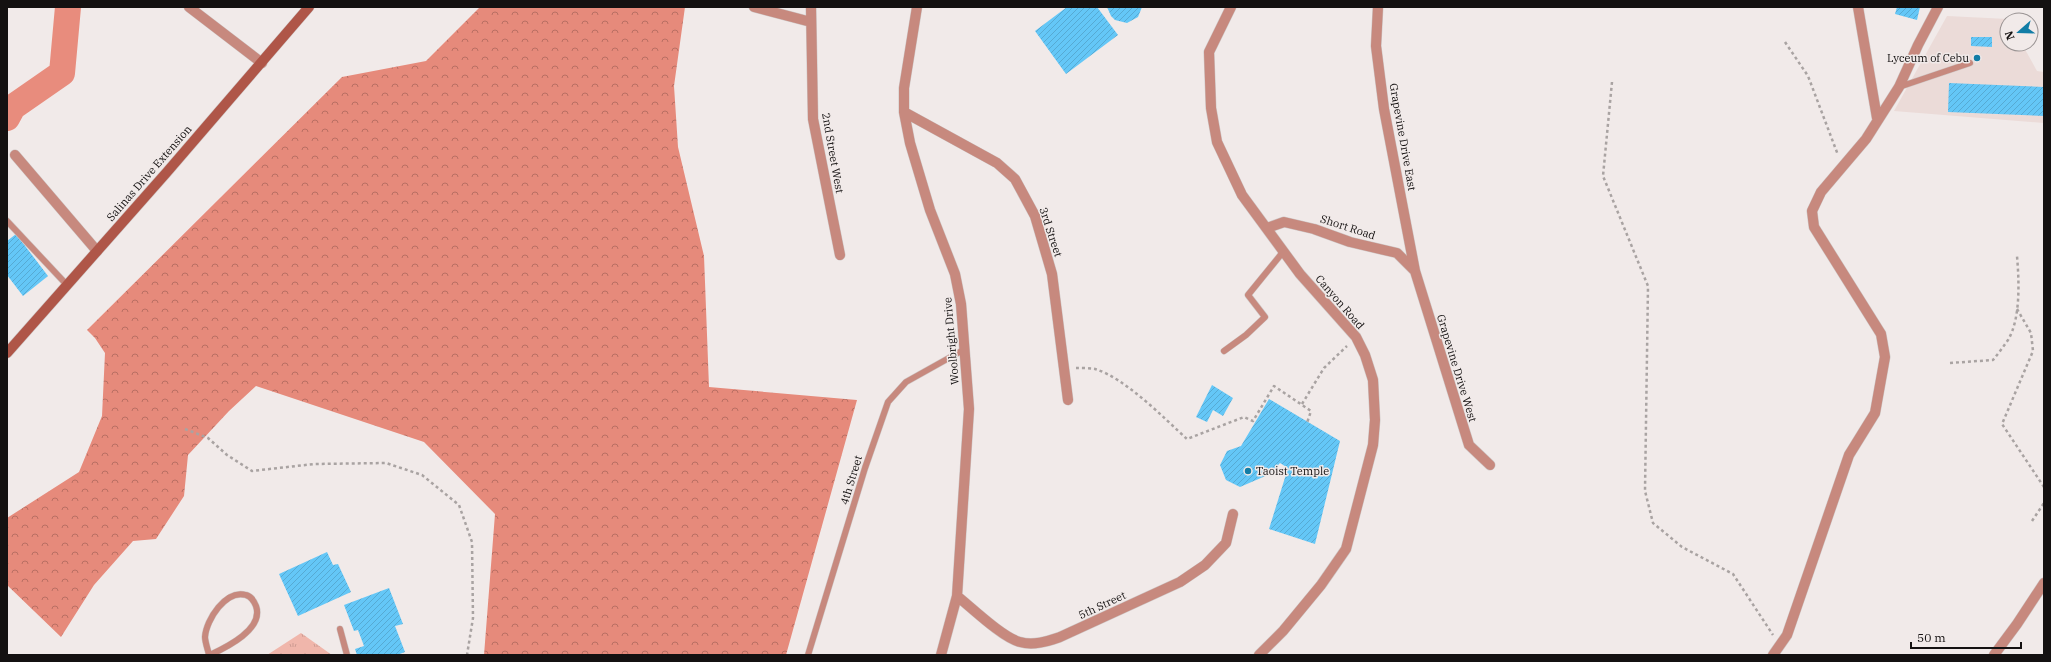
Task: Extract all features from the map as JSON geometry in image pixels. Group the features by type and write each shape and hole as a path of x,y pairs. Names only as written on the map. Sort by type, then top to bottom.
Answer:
{"street":[{"path":"189,7 262,63"},
{"name":"Salinas Drive Extension","path":"8,349 67,285 262,63 309,7"},
{"path":"754,7 811,22"},
{"name":"2nd Street West","path":"811,7 813,119 840,255"},
{"name":"Woolbright Drive","path":"916,7 904,88 904,112 910,143 928,202 955,274 962,304 969,409 957,596 941,655"},
{"name":"Canyon Road","path":"1230,7 1209,52 1211,108 1217,142 1242,195 1283,252 1356,337 1365,355 1373,380 1375,420 1373,446 1346,549 1322,585 1283,631 1259,655"},
{"name":"Grapevine Drive East","path":"1378,7 1376,46 1384,109 1415,271"},
{"path":"1858,7 1877,118"},
{"path":"1773,655 1787,635 1849,455 1875,413 1885,357 1881,334 1814,227 1812,211 1821,192 1866,139 1877,118 1899,87 1918,45 1938,7"},
{"name":"3rd Street","path":"904,112 997,163 1015,180 1035,216 1052,274 1068,400"},
{"path":"15,155 97,250"},
{"name":"Short Road","path":"1267,228 1284,222 1314,228 1350,242 1397,253 1415,271"},
{"name":"Grapevine Drive West","path":"1415,271 1469,445 1490,465"},
{"name":"5th Street","path":"957,596 1010,638 1021,643 1040,643 1060,637 1180,582 1205,565 1226,543 1233,514"},
{"path":"1994,655 2017,624 2044,583"}],"lane":[{"path":"1899,87 1970,63"},
{"path":"7,221 67,285"},
{"path":"1224,351 1246,335 1265,317 1248,295 1283,252"},
{"name":"4th Street","path":"808,655 865,468 888,402 906,382 965,349"},
{"path":"235,594 247,595 254,601 258,611 255,622 240,639 209,655 205,637 213,614 224,602 235,594"},
{"path":"340,629 347,655"}],"path":[{"path":"1785,42 1808,76 1838,156"},
{"path":"1612,82 1603,176 1648,286 1645,491 1653,523 1682,547 1733,574 1773,635"},
{"path":"1950,363 1993,360 2009,338 2017,309 2020,286 2017,256"},
{"path":"2017,309 2031,333 2033,351 2002,424 2044,487"},
{"path":"1302,404 1324,368 1356,337"},
{"path":"1064,367 1094,369 1112,376 1143,400 1187,439 1244,417 1253,421 1274,386 1311,411 1307,422"},
{"path":"185,429 208,438 227,455 252,471 314,464 386,463 422,475 459,505 472,542 473,618 467,655"},
{"path":"2032,521 2044,503"}],"shaded area":[{"name":"Lyceum of Cebu","path":"1947,16 1999,19 1999,52 2026,52 2037,71 2044,72 2044,123 1894,111"}],"green space":[{"path":"480,7 685,7 674,86 678,147 704,256 709,387 857,400 786,655 484,655 495,514 424,442 256,386 229,411 188,455 184,496 156,539 133,541 94,585 61,637 7,585 7,518 79,472 102,416 105,353 95,338 87,330 342,77 426,61"},
{"path":"301,633 332,655 267,655"}],"building":[{"path":"1067,7 1097,7 1118,35 1066,74 1035,31"},
{"path":"1107,7 1142,7 1138,17 1127,23 1115,20 1111,16"},
{"path":"1897,7 1920,7 1917,20 1895,14"},
{"path":"1971,37 1992,37 1992,47 1971,46"},
{"path":"1949,83 2044,87 2044,116 1948,112"},
{"path":"16,234 48,276 23,296 7,275 7,241"},
{"path":"1212,385 1233,398 1223,416 1213,410 1207,422 1196,417"},
{"name":"Taoist Temple","path":"1269,399 1340,441 1315,544 1269,529 1288,468 1280,463 1270,474 1240,487 1226,480 1220,465 1227,451 1241,446"},
{"path":"327,552 333,565 338,564 351,592 298,616 279,574"},
{"path":"389,588 403,624 395,626 405,652 397,655 357,655 355,649 364,646 358,630 354,631 344,605"}],"waterway":[{"path":"7,118 13,107 62,73 68,7"}],"place":[{"name":"Lyceum of Cebu","path":"1977,58"},
{"name":"Taoist Temple","path":"1248,471"}]}
